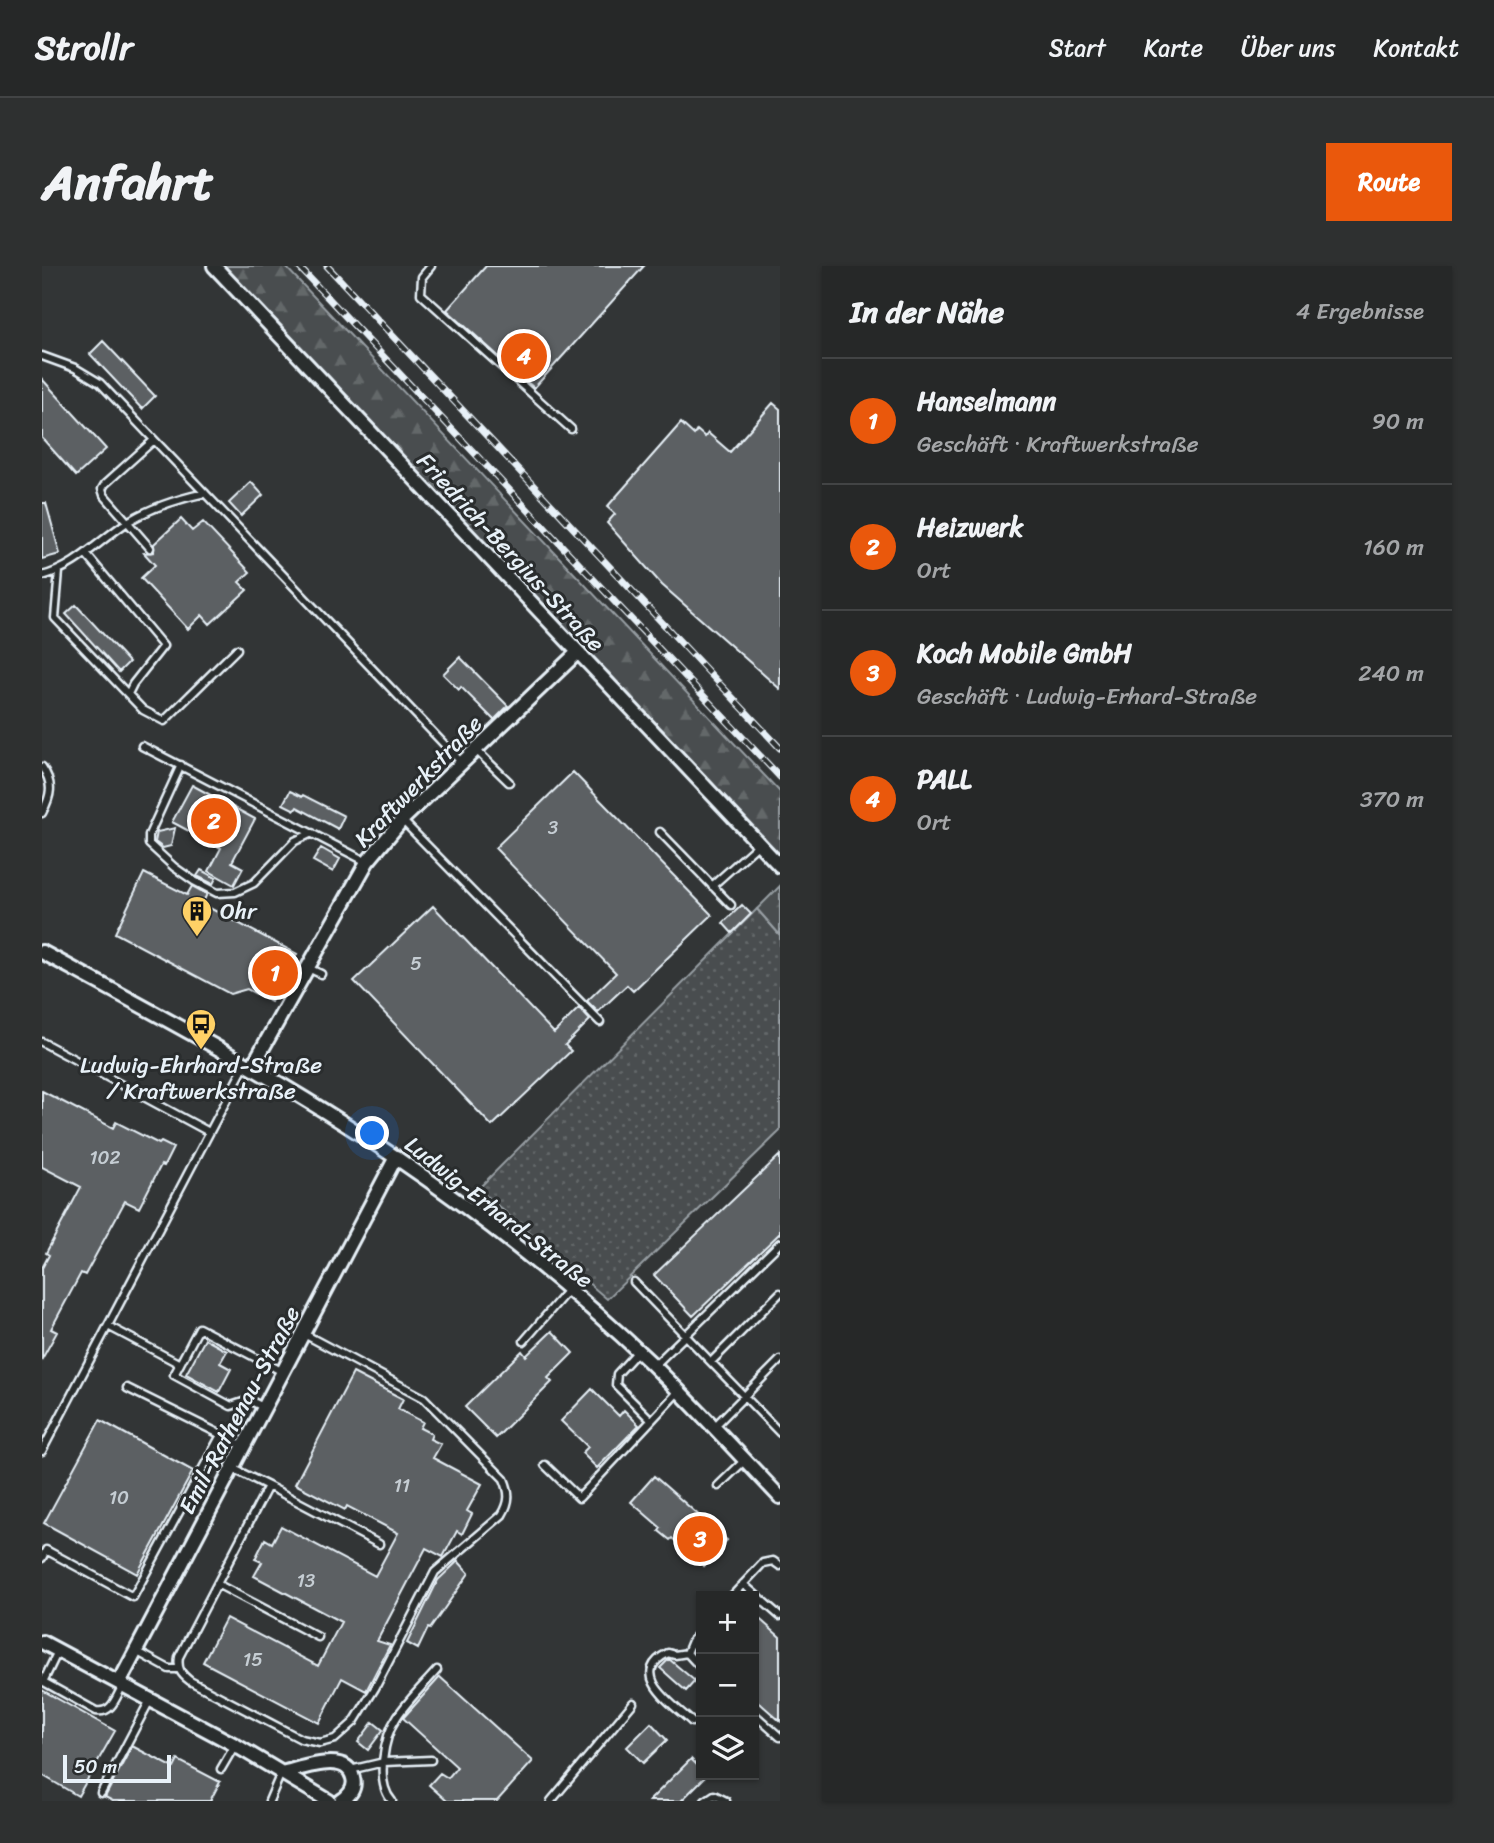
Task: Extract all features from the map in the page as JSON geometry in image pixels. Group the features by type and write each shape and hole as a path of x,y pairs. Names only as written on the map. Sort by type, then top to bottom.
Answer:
{"street":[{"name":"Friedrich-Bergius-Straße","path":"214,266 780,866"},
{"name":"Kraftwerkstraße","path":"249,1065 367,862 402,820 577,653"},
{"name":"Ludwig-Erhard-Straße","path":"42,952 249,1065 396,1157 489,1226 638,1351 780,1497"},
{"name":"Emil-Rathenau-Straße","path":"121,1684 396,1157"},
{"path":"42,1642 234,1745 329,1801"},
{"path":"281,1773 334,1762 343,1764 350,1770 355,1785 341,1801"}],"lane":[{"path":"431,266 422,277 421,294 571,429"},
{"path":"42,356 81,371 100,383 462,763"},
{"path":"150,548 104,495 102,489 154,440"},
{"path":"42,576 59,571 128,522 174,500 205,493"},
{"path":"86,554 163,646 128,694"},
{"path":"59,571 55,618 143,710 164,721 237,649"},
{"path":"142,746 367,862"},
{"path":"476,750 509,782"},
{"path":"181,765 149,835 149,844 174,867 217,893 235,892 254,883 295,841 312,833"},
{"path":"42,768 51,787 50,798 42,813"},
{"path":"402,820 600,1022"},
{"path":"660,832 730,905"},
{"path":"712,886 759,844"},
{"path":"306,968 321,974"},
{"path":"42,1042 209,1132"},
{"path":"42,1451 209,1132 249,1065"},
{"path":"653,1366 780,1243"},
{"path":"634,1282 780,1433"},
{"path":"524,1341 568,1290"},
{"path":"711,1362 780,1293"},
{"path":"108,1326 180,1364"},
{"path":"264,1408 249,1400 232,1406 174,1375 199,1328 283,1372"},
{"path":"268,1486 179,1657 179,1669 190,1681 301,1739 320,1743 335,1739 354,1723 435,1572 502,1515 508,1506 509,1492 504,1479 424,1398 303,1334"},
{"path":"638,1351 617,1374 616,1385 651,1420"},
{"path":"713,1428 780,1360"},
{"path":"127,1388 244,1446"},
{"path":"545,1465 579,1498 678,1392"},
{"path":"42,1558 46,1550 133,1597 220,1435"},
{"path":"718,1486 745,1460"},
{"path":"232,1468 379,1544"},
{"path":"737,1591 768,1561 780,1566"},
{"path":"217,1584 318,1637"},
{"path":"743,1584 780,1616"},
{"path":"687,1653 696,1637"},
{"path":"58,1651 43,1681 96,1711 102,1712 110,1707 121,1684"},
{"path":"136,1651 169,1669 179,1669"},
{"path":"687,1653 675,1656 668,1653 661,1657 651,1672 652,1681 658,1691 692,1722"},
{"path":"687,1653 696,1663"},
{"path":"392,1801 382,1782 389,1734 396,1718 437,1670"},
{"path":"101,1793 150,1700"},
{"path":"551,1801 633,1703"},
{"path":"757,1717 780,1737"},
{"path":"221,1769 234,1745"},
{"path":"350,1770 384,1762 431,1760"},
{"path":"269,1801 281,1773"},
{"path":"705,1801 714,1796 726,1801"}],"green space":[{"path":"223,266 285,266 780,792 780,856"},
{"path":"780,886 780,935 757,909"},
{"path":"757,909 780,935 780,1131 607,1299 478,1189"}],"building":[{"path":"486,266 644,266 534,388 447,310"},
{"path":"103,341 155,396 142,409 90,354"},
{"path":"42,379 106,449 76,476 42,438"},
{"path":"773,403 780,409 780,689 662,585 607,523 615,514 607,507 681,423 694,435 697,430 705,437 708,433 730,452"},
{"path":"251,482 263,495 241,516 229,503"},
{"path":"42,503 46,503 60,554 42,559"},
{"path":"181,519 192,531 203,522 250,572 239,582 247,590 210,624 202,615 188,629 141,578 155,565 144,553 154,552 154,544"},
{"path":"76,605 129,662 119,672 66,614"},
{"path":"460,657 508,706 494,720 461,687 459,690 443,674"},
{"path":"573,772 712,915 633,991 627,985 598,1012 587,1001 616,973 495,848"},
{"path":"192,785 255,819 232,862 243,868 234,885 209,871 221,848 172,822"},
{"path":"290,791 344,816 338,829 297,807 295,810 283,804"},
{"path":"175,828 171,846 163,848 155,842 157,832"},
{"path":"321,848 340,859 333,872 313,861"},
{"path":"201,870 216,878 213,884 197,876"},
{"name":"Ohr","path":"144,873 187,895 192,886 207,894 202,904 297,954 271,1002 247,989 230,994 115,933"},
{"path":"742,905 751,914 732,933 723,923"},
{"path":"433,906 554,1033 579,1008 590,1020 565,1045 571,1051 492,1126 354,981"},
{"path":"42,1091 113,1128 116,1122 159,1144 161,1142 173,1148 139,1208 125,1201 85,1275 81,1273 51,1329 57,1332 42,1359 42,1268 49,1255 46,1253 81,1187 42,1167"},
{"path":"780,1155 780,1233 693,1316 654,1275"},
{"path":"552,1331 573,1353 548,1378 552,1382 496,1438 465,1407 522,1351 526,1356"},
{"path":"205,1339 227,1351 220,1363 231,1369 219,1392 186,1374"},
{"path":"353,1373 403,1399 398,1409 423,1422 420,1428 432,1434 430,1439 441,1444 433,1458 482,1484 467,1511 472,1514 462,1534 457,1531 443,1557 426,1548 377,1641 390,1645 366,1691 342,1678 319,1723 203,1662 226,1618 318,1666 341,1622 254,1576 262,1562 255,1559 265,1539 272,1543 281,1526 375,1576 398,1533 347,1506 345,1510 295,1484"},
{"path":"592,1389 619,1416 624,1410 639,1425 597,1468 582,1453 588,1447 561,1421"},
{"path":"100,1420 193,1471 137,1574 44,1523"},
{"path":"654,1476 727,1540 704,1566 672,1538 670,1540 659,1531 661,1528 631,1502"},
{"path":"458,1561 469,1573 430,1629 428,1628 418,1649 407,1643 438,1580"},
{"path":"759,1618 780,1637 780,1721 759,1702"},
{"path":"669,1659 695,1681 686,1691 660,1668"},
{"path":"440,1677 533,1761 497,1801 447,1801 429,1785 440,1773 448,1778 457,1767 403,1718"},
{"path":"42,1690 115,1731 78,1796 42,1775"},
{"path":"373,1722 383,1730 368,1750 358,1742"},
{"path":"651,1723 667,1740 643,1763 627,1747"},
{"path":"132,1746 174,1768 178,1760 220,1782 210,1801 113,1801 105,1797"},
{"path":"691,1759 696,1764 696,1780 702,1780 681,1801 649,1801"}],"railway":[{"path":"298,266 780,777"},
{"path":"327,266 780,748"}],"place":[{"name":"PALL","path":"524,356"},
{"name":"Heizwerk","path":"214,821"},
{"name":"Ohr","path":"197,938"},
{"name":"Hanselmann","path":"275,973"},
{"name":"Ludwig-Ehrhard-Straße / Kraftwerkstraße","path":"201,1051"},
{"name":"Koch Mobile GmbH","path":"700,1539"}]}
